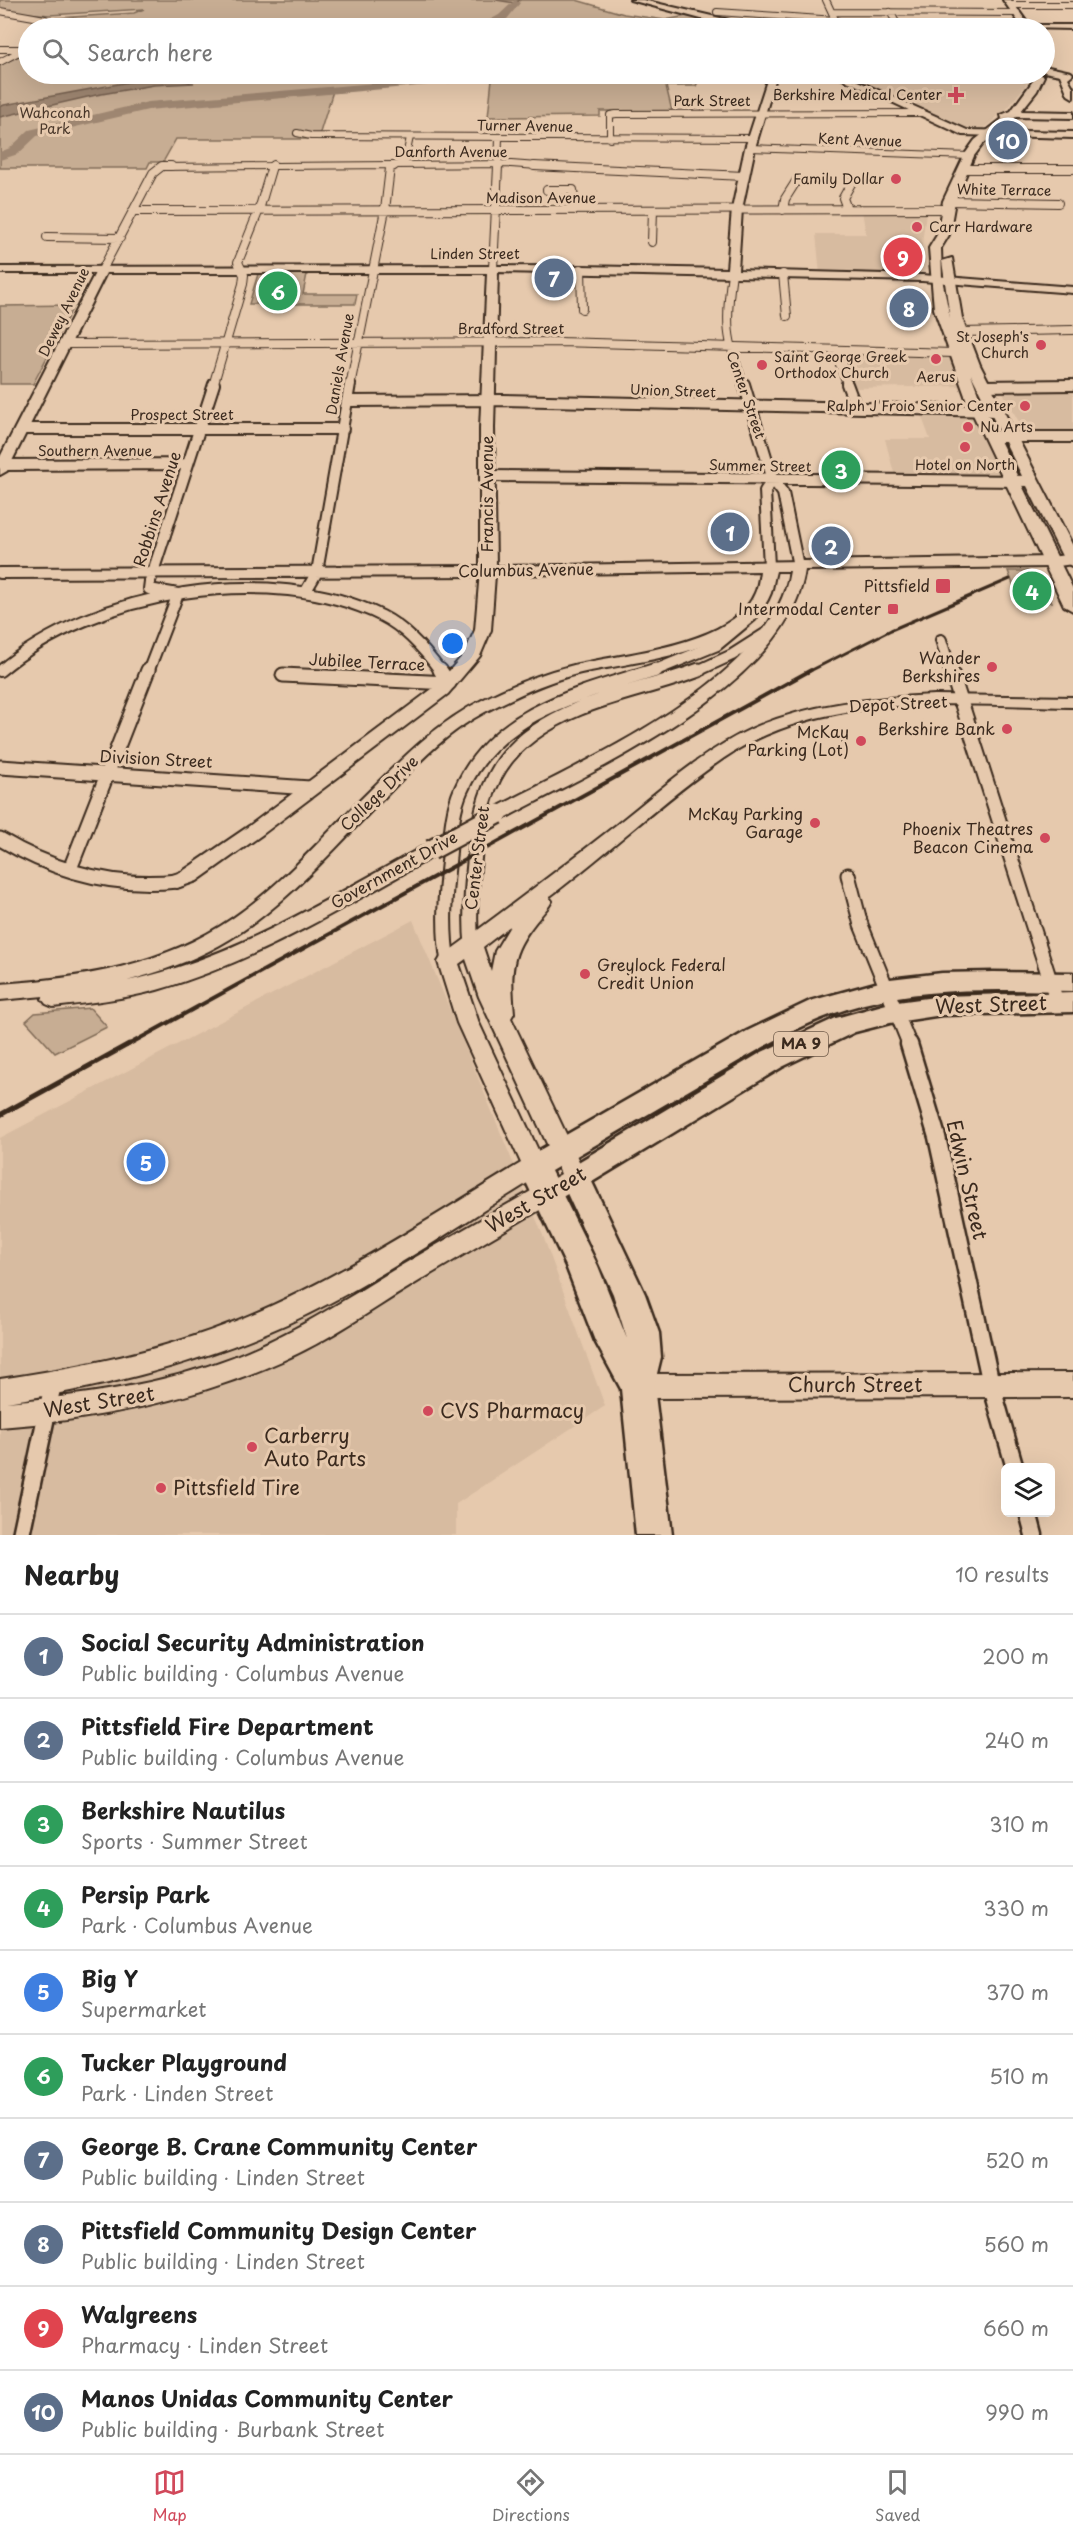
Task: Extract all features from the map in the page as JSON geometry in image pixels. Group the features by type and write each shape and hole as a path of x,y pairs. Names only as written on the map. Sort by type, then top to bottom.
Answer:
{"highway":[{"name":"West Street","path":"541,1181 569,1164 805,1041 892,1000 962,1004 1063,992"},
{"name":"Center Street","path":"569,1164 629,1294 643,1333 645,1357 637,1386 654,1535"},
{"name":"Center Street","path":"541,1181 582,1266 611,1341 637,1386"}],"main road":[{"path":"1009,2 1020,18"},
{"path":"1065,74 1071,91"},
{"path":"1035,84 1011,117 991,132 969,156 949,205 942,235 947,246 940,309 954,353 979,411 1073,606"},
{"path":"1011,114 1073,115"},
{"path":"943,280 983,386 1073,560"}],"street":[{"path":"634,0 711,18"},
{"path":"826,0 835,18"},
{"path":"1009,2 1073,5"},
{"path":"705,16 726,6"},
{"path":"0,11 39,18"},
{"path":"717,12 806,18"},
{"path":"833,12 1017,13"},
{"path":"890,12 894,18"},
{"path":"47,18 55,14"},
{"path":"1055,27 1073,27"},
{"path":"0,49 18,48"},
{"path":"0,62 18,53"},
{"path":"732,273 744,176 751,143 770,84"},
{"path":"858,84 965,133 1073,135"},
{"name":"Park Street","path":"610,139 610,115 922,113"},
{"name":"Turner Avenue","path":"297,133 312,136 751,143"},
{"name":"Daniels Avenue","path":"306,591 317,572 358,343 385,210 390,168 405,161 410,137"},
{"name":"Francis Avenue","path":"177,881 190,876 227,850 449,683 472,656 483,630 488,571 491,342 499,138"},
{"name":"Kent Avenue","path":"751,143 969,156"},
{"name":"Danforth Avenue","path":"158,167 273,164 497,164 580,170 744,176"},
{"name":"Robbins Avenue","path":"178,594 149,589 152,572 228,343 240,302 242,270 238,262 259,210 273,164"},
{"name":"Dewey Avenue","path":"2,468 67,344 102,270 158,167"},
{"path":"964,169 1073,169"},
{"path":"783,210 785,199 797,180"},
{"path":"847,209 843,198 853,180"},
{"path":"547,190 573,190 574,210"},
{"name":"White Terrace","path":"949,205 1058,203"},
{"name":"Madison Avenue","path":"134,211 783,210 949,205"},
{"path":"652,242 653,210"},
{"path":"47,237 120,238"},
{"path":"581,269 582,309"},
{"name":"Linden Street","path":"1,270 581,269 943,280 1073,290"},
{"name":"Center Street","path":"569,1164 490,997 472,945 471,896 483,802 493,778 513,751 561,716 601,700 708,667 745,647 777,624 791,599 798,566 787,506 783,493 773,480 752,406 729,347 727,308 732,273"},
{"path":"783,274 786,316"},
{"path":"961,332 1073,330"},
{"name":"Bradford Street","path":"67,344 491,342 954,353"},
{"path":"835,351 856,408"},
{"path":"983,386 1073,385"},
{"name":"Union Street","path":"349,401 490,400 996,411"},
{"name":"Prospect Street","path":"22,429 343,429"},
{"path":"992,437 1073,437"},
{"name":"Southern Avenue","path":"2,468 187,464"},
{"name":"Summer Street","path":"488,477 1032,481"},
{"name":"Center Street","path":"541,1181 468,1023 448,962 442,916 453,820 460,790 481,756 512,728 551,704 589,689 675,664 709,650 740,629 754,613 763,596 769,566 765,491 773,480"},
{"name":"Columbus Avenue","path":"0,573 488,571 1073,560"},
{"path":"0,671 36,647 94,616 139,601 178,594 241,589 306,591 382,616 417,642 449,683"},
{"path":"70,869 178,594"},
{"name":"College Drive","path":"0,992 53,988 118,977 159,965 193,951 224,934 264,904 424,749 471,713 511,692 561,674 705,641 741,620 763,596"},
{"name":"Government Drive","path":"0,999 39,1000 106,995 191,973 260,943 680,713 737,668 777,624"},
{"path":"940,640 1063,992"},
{"name":"Jubilee Terrace","path":"284,675 449,683"},
{"name":"Depot Street","path":"448,962 560,879 695,771 741,740 760,731 803,716 847,706 894,701 1073,702"},
{"name":"Division Street","path":"0,767 294,784 310,788"},
{"path":"0,839 36,859 95,876 150,884 177,881"},
{"name":"Edwin Street","path":"848,875 861,926 908,1036 937,1137 992,1384 1014,1463"},
{"name":"Depot Street","path":"504,1024 499,976 505,950 520,926 560,879"},
{"name":"West Street","path":"0,1392 53,1384 172,1355 279,1315 541,1181"},
{"name":"West Street","path":"0,1415 48,1412 142,1398 246,1364 341,1318 400,1280 541,1181"},
{"path":"21,1535 53,1384"},
{"name":"Church Street","path":"637,1386 1073,1384"},
{"path":"1029,1517 1034,1535"}],"shaded area":[{"path":"118,84 174,84 154,85 96,95 0,117 0,107"},
{"name":"Berkshire Medical Center","path":"868,84 1026,84 1008,108 980,131 971,131"},
{"path":"862,211 926,212 918,275 820,274 816,234 866,234"},
{"path":"840,353 951,355 964,386 852,388"},
{"path":"1000,387 1073,387 1073,435 1026,435"},
{"path":"920,412 973,414 1003,478 895,477 885,439 930,439"},
{"path":"413,920 542,1233 605,1406 456,1504 456,1535 0,1535 0,1138"}],"green space":[{"path":"0,0 576,0 624,14 651,18 56,18 134,13 144,9 50,15 0,11"},
{"name":"Wahconah Park","path":"18,57 18,84 426,84 333,91 318,139 176,139 163,162 150,162 147,168 0,168 0,65"},
{"name":"Wahconah Park","path":"491,84 697,84 696,86 666,86 672,111 600,111 600,116 488,117"},
{"path":"258,274 307,274 303,294 357,294 355,304 249,304"},
{"path":"74,305 33,384 0,384 0,306"},
{"path":"1008,571 1027,571 1038,575 1052,602 1020,602"},
{"path":"90,1008 107,1027 55,1053 26,1021 35,1013"}],"waterway":[{"path":"496,0 515,3 520,0"},
{"path":"501,18 515,3"},
{"path":"0,156 14,151 33,133 148,106 402,84"}],"railway":[{"path":"808,672 891,630 1010,579"},
{"path":"126,1046 811,670"},
{"path":"0,1115 129,1044"}],"place":[{"name":"Berkshire Medical Center","path":"956,95"},
{"name":"Manos Unidas Community Center","path":"1008,140"},
{"name":"Family Dollar","path":"896,179"},
{"name":"Carr Hardware","path":"917,227"},
{"name":"Walgreens","path":"903,257"},
{"name":"George B. Crane Community Center","path":"554,278"},
{"name":"Tucker Playground","path":"278,291"},
{"name":"Pittsfield Community Design Center","path":"909,308"},
{"name":"St Joseph's Church","path":"1041,345"},
{"name":"Aerus","path":"936,359"},
{"name":"Saint George Greek Orthodox Church","path":"762,365"},
{"name":"Ralph J Froio Senior Center","path":"1025,406"},
{"name":"Nu Arts","path":"968,427"},
{"name":"Hotel on North","path":"965,447"},
{"name":"Berkshire Nautilus","path":"841,470"},
{"name":"Social Security Administration","path":"730,532"},
{"name":"Pittsfield Fire Department","path":"831,546"},
{"name":"Pittsfield","path":"943,586"},
{"name":"Persip Park","path":"1032,591"},
{"name":"Intermodal Center","path":"893,609"},
{"name":"Wander Berkshires","path":"992,667"},
{"name":"Berkshire Bank","path":"1007,729"},
{"name":"McKay Parking (Lot)","path":"861,741"},
{"name":"McKay Parking Garage","path":"815,823"},
{"name":"Phoenix Theatres Beacon Cinema","path":"1045,838"},
{"name":"Greylock Federal Credit Union","path":"585,974"},
{"name":"Big Y","path":"146,1162"},
{"name":"CVS Pharmacy","path":"428,1411"},
{"name":"Carberry Auto Parts","path":"252,1447"},
{"name":"Pittsfield Tire","path":"161,1488"}]}
